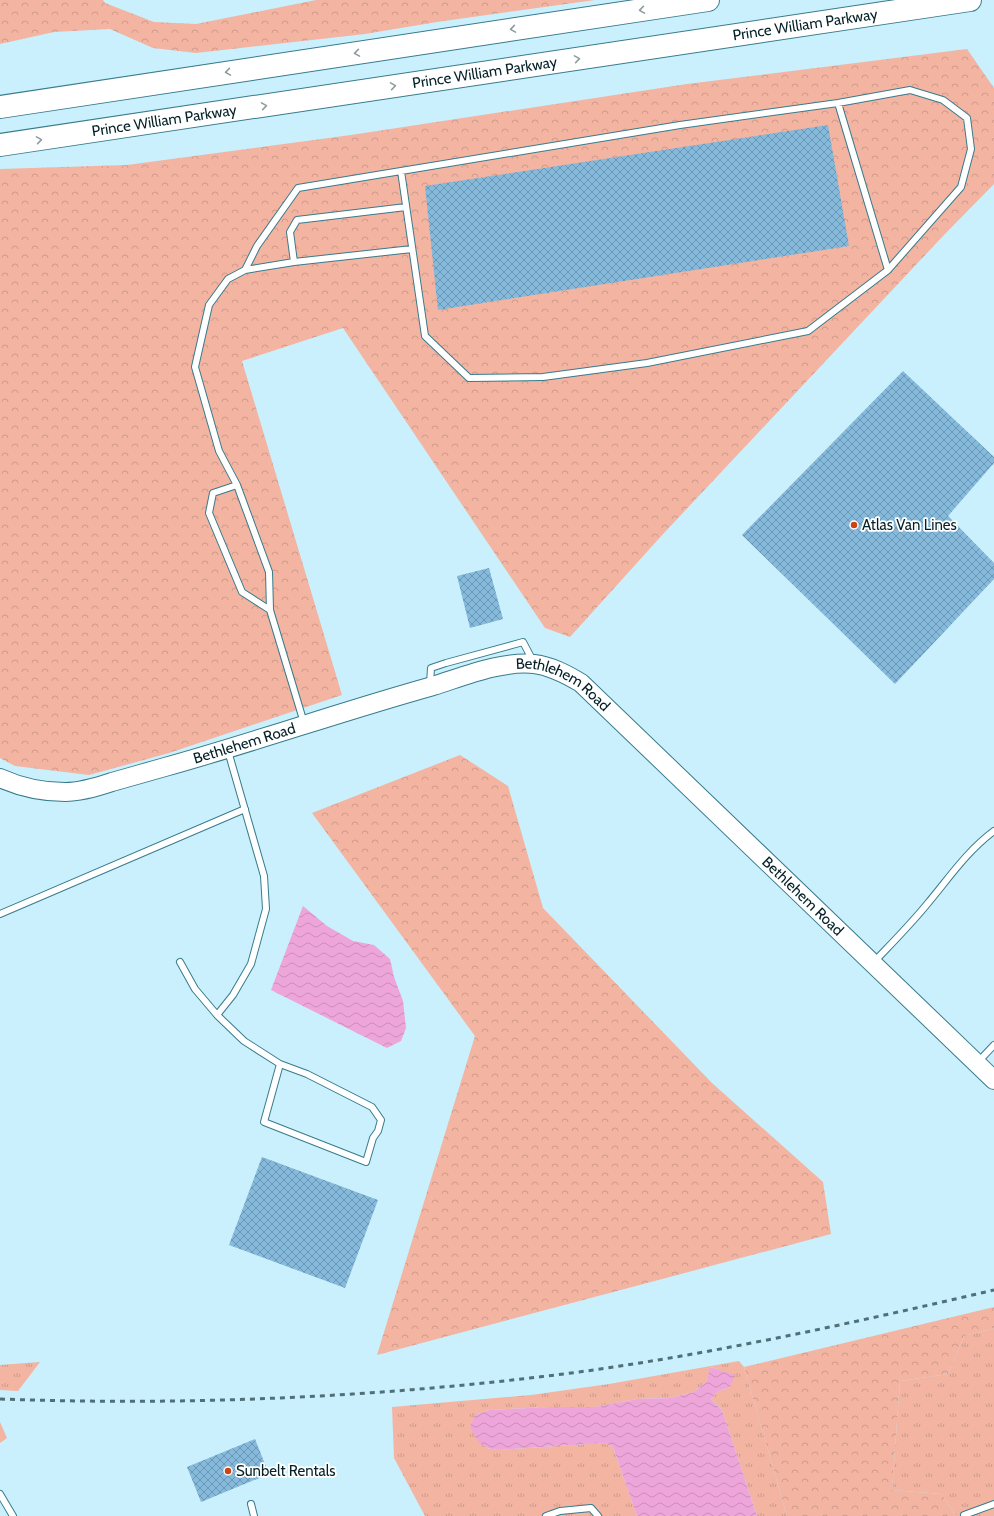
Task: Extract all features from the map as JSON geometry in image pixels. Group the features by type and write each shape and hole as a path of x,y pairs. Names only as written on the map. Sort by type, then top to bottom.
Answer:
{"highway":[{"path":"0,106 708,0"},
{"name":"Prince William Parkway","path":"0,145 970,0"}],"street":[{"name":"Bethlehem Road","path":"0,778 27,787 46,791 65,792 84,790 227,749 501,666 535,664 556,670 567,674 581,684 994,1080"}],"lane":[{"path":"245,270 257,246 298,188 672,126 838,103 910,90 943,100 967,118 972,149 961,187 888,270 808,331 647,363 551,376 469,378 425,336 402,171"},
{"path":"838,103 888,270"},
{"path":"294,262 290,232 297,220 406,207"},
{"path":"304,725 270,610 269,572 237,485 219,451 195,367 209,305 228,279 245,270 294,262 412,249"},
{"path":"237,485 213,493 209,513 242,592 270,610"},
{"path":"217,1015 233,995 251,964 266,909 264,876 227,749"},
{"path":"0,914 245,809"},
{"path":"873,963 912,923 962,860 982,840 994,831"},
{"path":"180,962 195,989 217,1015 244,1041 280,1064 307,1074 372,1107 381,1120 378,1131 373,1138 366,1162 264,1122 280,1064"},
{"path":"977,1063 994,1044"},
{"path":"0,1494 13,1516"},
{"path":"251,1504 254,1516"},
{"path":"964,1515 994,1504"},
{"path":"546,1516 560,1511 591,1508 598,1516"}],"green space":[{"path":"0,0 103,0 105,3 154,22 196,24 316,0 595,0 437,22 365,34 196,53 153,48 110,29 54,32 0,44"},
{"path":"967,49 994,88 994,184 943,236 664,533 570,637 545,628 343,328 242,361 342,695 169,753 89,775 15,766 0,758 0,169 127,165 351,135 687,84"},
{"path":"460,755 508,786 543,908 712,1083 823,1182 831,1234 377,1355 475,1036 312,813"},
{"path":"994,1307 994,1328 964,1336 948,1374 900,1381 892,1490 942,1494 956,1516 787,1516 744,1367"},
{"path":"994,1328 994,1516 956,1516 942,1494 892,1490 900,1381 948,1374 964,1336"},
{"path":"739,1361 744,1367 787,1516 757,1516 722,1410 711,1399 719,1391 730,1387 726,1373 711,1367 707,1381 694,1392 670,1398 637,1399 595,1407 549,1407 489,1410 475,1415 487,1448 498,1450 604,1443 613,1447 637,1516 425,1516 394,1458 392,1407 531,1395 609,1384"},
{"path":"40,1362 18,1391 0,1390 0,1365"},
{"path":"0,1422 7,1438 0,1443"}],"water":[{"path":"303,906 327,926 353,941 374,945 390,959 394,977 403,1001 406,1028 401,1041 387,1048 271,990"},
{"path":"710,1367 735,1375 730,1387 719,1391 711,1399 722,1410 757,1516 637,1516 613,1447 604,1443 498,1450 484,1446 475,1437 470,1427 475,1415 489,1410 549,1407 595,1407 637,1399 670,1398 694,1392 707,1381"}],"building":[{"path":"828,125 849,246 438,310 425,186"},
{"name":"Atlas Van Lines","path":"903,371 994,457 994,463 948,516 994,563 994,579 895,684 742,535"},
{"path":"489,568 503,619 470,628 457,576"},
{"path":"262,1157 378,1200 345,1288 229,1245"},
{"name":"Sunbelt Rentals","path":"255,1439 269,1474 201,1502 187,1467"}],"railway":[{"path":"0,1399 145,1401 290,1398 435,1388 507,1381 579,1372 683,1356 891,1314 994,1290"}],"place":[{"name":"Atlas Van Lines","path":"854,525"},
{"name":"Sunbelt Rentals","path":"228,1471"}]}
